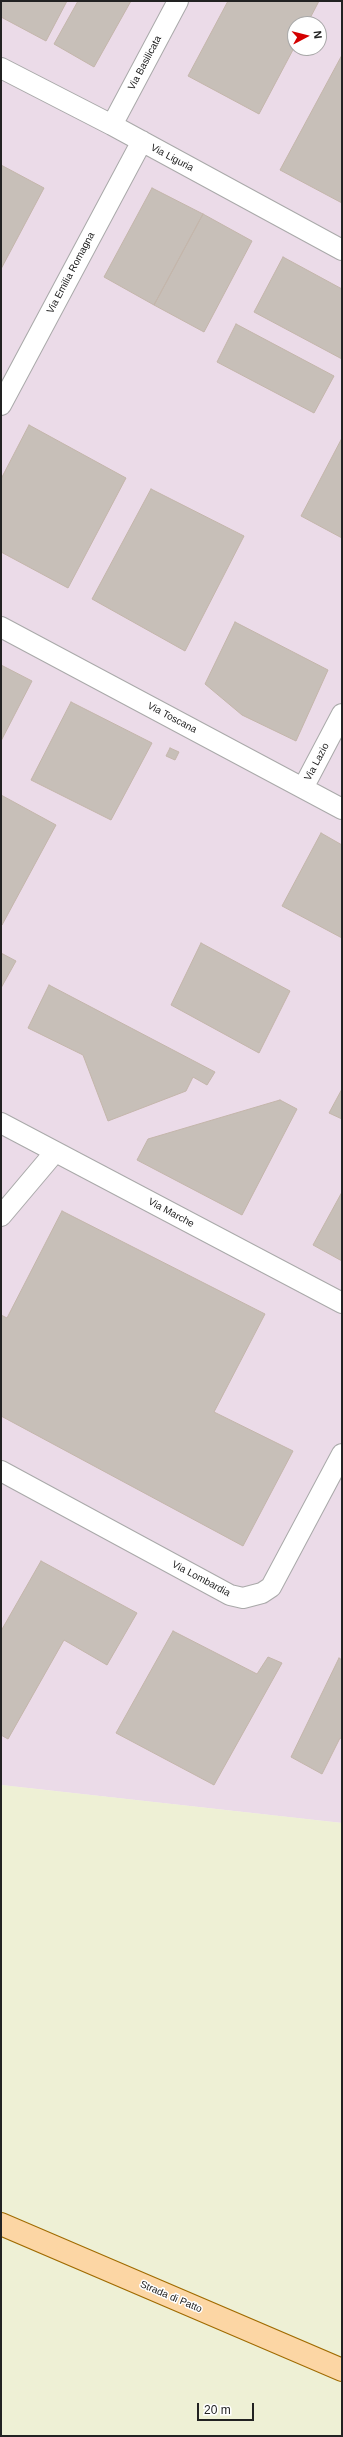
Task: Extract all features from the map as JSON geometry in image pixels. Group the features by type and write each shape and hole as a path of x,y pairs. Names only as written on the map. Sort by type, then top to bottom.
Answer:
{"main road":[{"name":"Strada di Patto","path":"1,2224 342,2370"}],"street":[{"name":"Via Basilicata","path":"112,125 178,1"},
{"name":"Via Liguria","path":"1,68 142,141 342,250"},
{"name":"Via Emilia Romagna","path":"1,405 142,141"},
{"name":"Via Toscana","path":"1,627 342,809"},
{"name":"Via Lazio","path":"303,788 342,714"},
{"name":"Via Marche","path":"1,1123 342,1303"},
{"path":"1,1216 55,1152"},
{"name":"Via Lombardia","path":"1,1471 230,1595 243,1598 262,1593 271,1587 342,1454"}],"shaded area":[{"path":"1,1 342,1 342,1823 1,1785"}],"green space":[{"path":"1,1785 342,1823 342,2436 1,2436"}],"building":[{"path":"1,1 67,1 46,41 1,17"},
{"path":"78,1 131,1 94,67 54,44"},
{"path":"228,1 319,1 311,16 287,16 287,56 290,56 259,114 188,76"},
{"path":"342,55 342,203 280,170"},
{"path":"1,165 44,188 1,269"},
{"path":"152,188 203,214 154,305 104,277"},
{"path":"203,214 252,241 204,332 154,305"},
{"path":"283,257 342,289 342,359 254,312"},
{"path":"236,324 334,376 314,413 217,362"},
{"path":"29,425 126,478 68,588 1,552 1,479"},
{"path":"342,438 342,538 301,516"},
{"path":"151,489 244,536 185,651 92,599"},
{"path":"235,622 328,670 296,741 242,715 205,684"},
{"path":"1,665 32,681 1,741"},
{"path":"71,702 152,743 111,820 31,780"},
{"path":"170,748 179,752 175,760 166,756"},
{"path":"1,795 56,825 2,925 1,925"},
{"path":"321,833 342,845 342,938 282,906"},
{"path":"201,943 290,991 259,1053 171,1005"},
{"path":"1,953 16,961 1,988"},
{"path":"49,985 215,1072 207,1085 193,1077 186,1091 108,1121 83,1055 28,1028"},
{"path":"342,1089 342,1119 329,1113"},
{"path":"280,1100 297,1109 242,1215 137,1160 148,1139"},
{"path":"342,1192 342,1261 313,1245"},
{"path":"62,1211 265,1314 214,1412 293,1451 243,1546 1,1416 1,1315 7,1318"},
{"path":"41,1561 137,1613 107,1665 64,1640 8,1739 1,1735 1,1631"},
{"path":"173,1631 257,1674 268,1657 282,1663 214,1785 116,1733"},
{"path":"339,1658 342,1660 342,1739 340,1738 322,1774 291,1757"}]}
